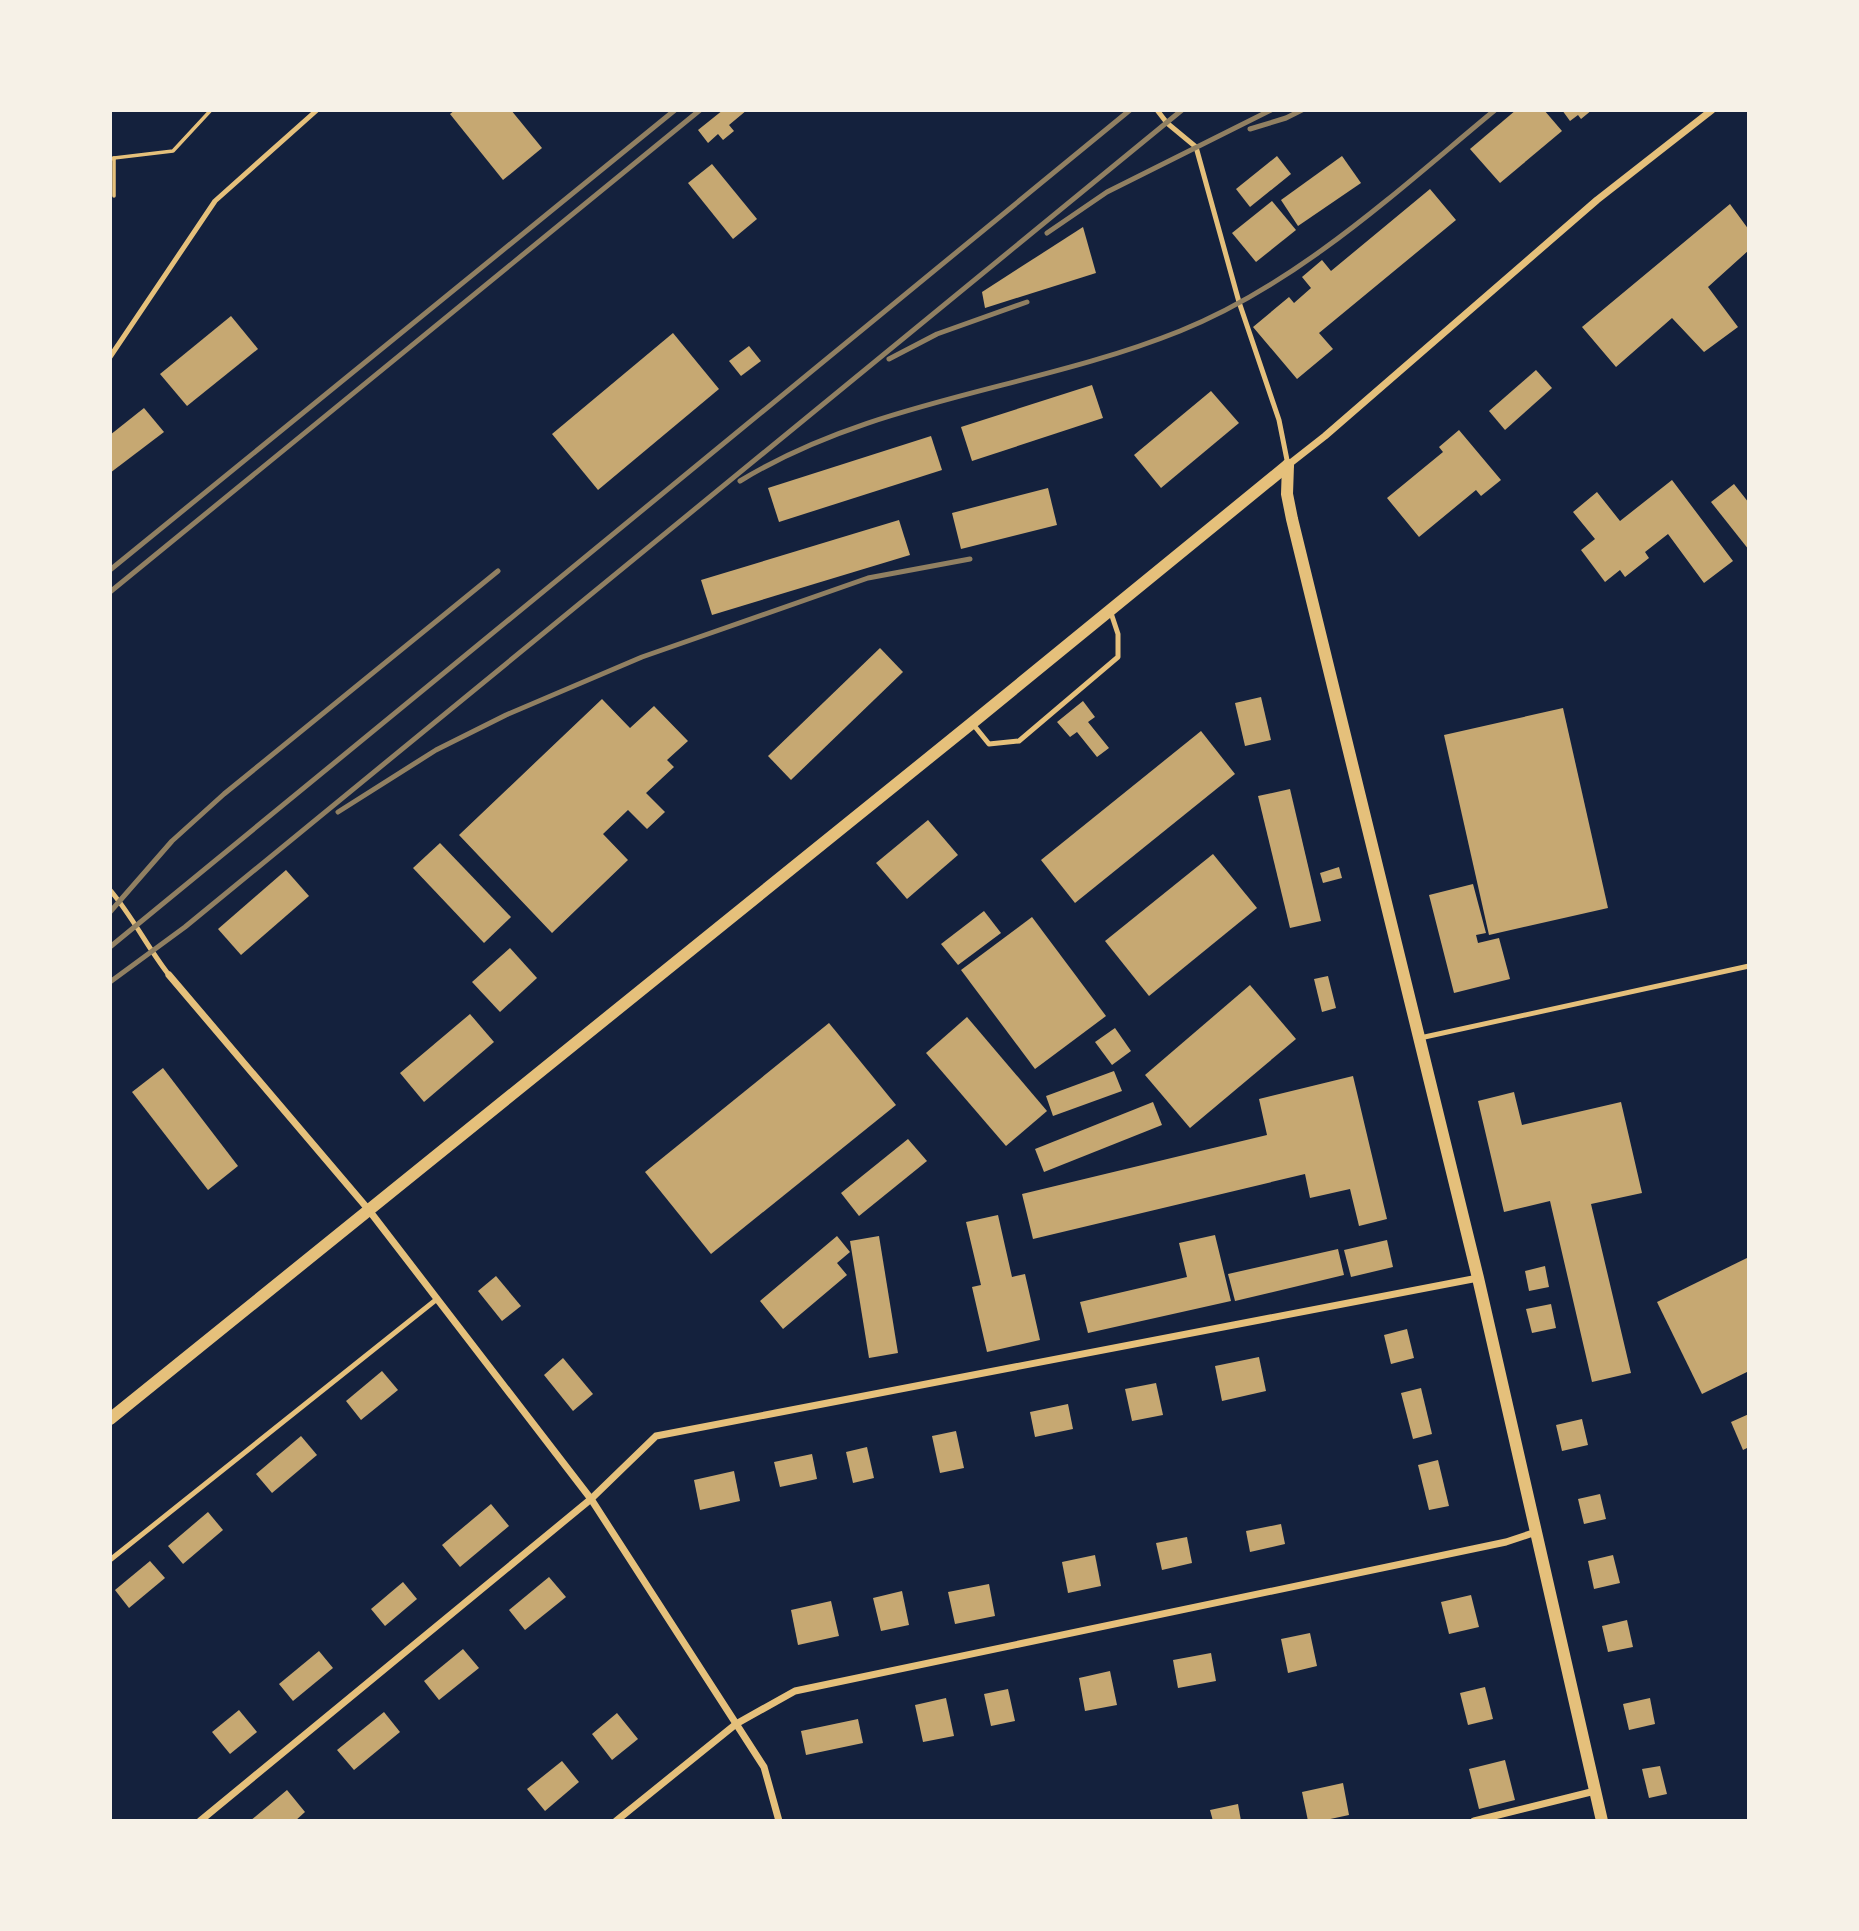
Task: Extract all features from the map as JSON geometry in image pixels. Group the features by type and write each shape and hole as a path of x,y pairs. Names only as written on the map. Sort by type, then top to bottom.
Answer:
{"street":[{"path":"110,1419 1325,436 1597,200 1712,110"},
{"path":"1288,465 1287,494 1292,519 1478,1278 1602,1821"},
{"path":"169,975 368,1209 591,1499 765,1767 779,1821"},
{"path":"200,1821 591,1499 656,1436 1478,1278"},
{"path":"616,1821 736,1724 795,1691 1506,1542 1536,1532"},
{"path":"1474,1821 1595,1791"}],"lane":[{"path":"110,357 215,201 317,110"},
{"path":"1157,110 1167,123 1196,146 1239,302 1279,420 1288,465"},
{"path":"972,723 989,744 1019,741 1118,657 1118,634 1109,609"},
{"path":"110,890 137,924 152,953 169,975"},
{"path":"1420,1039 1749,966"},
{"path":"110,1560 438,1299"}],"path":[{"path":"114,195 112,159 173,150 211,110"}],"building":[{"path":"455,110 511,110 542,148 503,180 450,114"},
{"path":"723,110 747,110 729,125 734,131 723,140 718,134 708,143 698,130"},
{"path":"1516,110 1544,110 1562,131 1500,183 1470,149"},
{"path":"1562,110 1592,110 1581,119 1578,115 1570,121"},
{"path":"1277,156 1291,174 1250,207 1236,189"},
{"path":"1342,156 1361,183 1298,226 1281,200"},
{"path":"712,164 757,219 733,239 688,183"},
{"path":"1430,189 1456,220 1319,333 1333,349 1297,379 1253,327 1289,297 1294,303 1311,288 1302,277 1322,260 1331,271"},
{"path":"1272,201 1296,230 1256,262 1232,233"},
{"path":"1730,204 1749,230 1749,250 1708,287 1738,327 1704,352 1672,318 1616,367 1582,327"},
{"path":"1083,227 1096,273 985,308 982,292"},
{"path":"231,316 258,349 187,406 160,374"},
{"path":"673,333 719,389 598,490 552,434"},
{"path":"749,346 761,361 741,376 729,361"},
{"path":"1536,370 1552,388 1505,430 1489,411"},
{"path":"1092,385 1103,418 972,461 961,427"},
{"path":"1211,391 1239,423 1161,488 1134,455"},
{"path":"144,408 164,432 110,473 110,435"},
{"path":"1459,430 1501,480 1481,496 1476,490 1419,537 1387,498 1443,452 1439,447"},
{"path":"931,436 942,470 779,522 768,488"},
{"path":"1672,480 1733,561 1704,583 1668,534 1645,552 1649,558 1625,577 1620,570 1605,582 1581,550 1595,539 1573,512 1597,492 1620,521"},
{"path":"1734,484 1749,503 1749,550 1711,502"},
{"path":"1048,488 1057,525 961,549 952,513"},
{"path":"899,520 910,555 712,615 701,580"},
{"path":"880,648 903,672 791,780 768,756"},
{"path":"1261,697 1271,740 1245,746 1235,703"},
{"path":"602,699 630,728 654,706 688,741 667,760 674,767 646,793 665,812 647,829 628,810 603,834 628,860 552,933 459,835"},
{"path":"1083,701 1095,717 1088,722 1109,748 1097,757 1077,732 1070,737 1057,722"},
{"path":"1563,708 1608,908 1489,935 1444,735"},
{"path":"1201,731 1235,774 1075,903 1041,860"},
{"path":"1290,789 1321,921 1290,928 1258,796"},
{"path":"928,820 958,855 907,899 876,863"},
{"path":"440,843 511,917 484,943 413,868"},
{"path":"1213,854 1257,908 1149,996 1105,941"},
{"path":"1339,867 1342,878 1323,883 1320,873"},
{"path":"286,870 309,896 241,955 218,929"},
{"path":"1473,884 1486,933 1476,935 1478,943 1499,938 1510,979 1454,993 1429,895"},
{"path":"984,911 1001,933 958,965 941,944"},
{"path":"1032,917 1106,1016 1035,1069 961,970"},
{"path":"510,948 537,978 500,1012 472,982"},
{"path":"1328,976 1336,1008 1322,1012 1314,979"},
{"path":"1250,985 1296,1039 1190,1128 1145,1075"},
{"path":"470,1014 494,1042 424,1102 400,1073"},
{"path":"967,1017 1047,1111 1006,1146 926,1053"},
{"path":"829,1023 896,1105 711,1254 645,1172"},
{"path":"1115,1028 1131,1051 1112,1065 1095,1042"},
{"path":"163,1068 238,1166 208,1190 132,1092"},
{"path":"1114,1071 1122,1091 1053,1116 1046,1096"},
{"path":"1353,1076 1387,1219 1359,1226 1350,1189 1310,1198 1305,1174 1033,1239 1022,1194 1267,1135 1259,1099"},
{"path":"1514,1092 1522,1125 1621,1102 1642,1193 1591,1204 1631,1373 1592,1382 1550,1201 1504,1212 1478,1101"},
{"path":"1153,1102 1162,1125 1044,1172 1035,1149"},
{"path":"908,1139 927,1161 859,1216 841,1193"},
{"path":"998,1215 1012,1277 1025,1274 1040,1340 987,1352 972,1287 981,1285 966,1222"},
{"path":"1215,1235 1231,1301 1088,1333 1080,1302 1187,1277 1179,1243"},
{"path":"837,1236 850,1252 837,1263 847,1275 783,1329 760,1301"},
{"path":"879,1236 898,1353 869,1358 850,1241"},
{"path":"1387,1240 1393,1267 1351,1277 1344,1250"},
{"path":"1338,1249 1344,1275 1235,1301 1228,1274"},
{"path":"1749,1257 1749,1371 1702,1394 1657,1302"},
{"path":"1545,1266 1549,1287 1529,1291 1525,1271"},
{"path":"496,1276 521,1306 502,1321 478,1291"},
{"path":"1551,1304 1556,1328 1532,1333 1526,1309"},
{"path":"1407,1329 1414,1358 1391,1364 1384,1335"},
{"path":"1259,1357 1266,1391 1222,1401 1215,1366"},
{"path":"563,1358 593,1394 573,1411 544,1375"},
{"path":"382,1371 398,1390 361,1420 346,1401"},
{"path":"1156,1383 1163,1415 1132,1421 1125,1389"},
{"path":"1421,1388 1432,1434 1413,1439 1401,1393"},
{"path":"1068,1404 1073,1429 1035,1437 1030,1412"},
{"path":"1749,1414 1749,1447 1743,1450 1731,1422"},
{"path":"1582,1419 1588,1445 1562,1451 1556,1425"},
{"path":"956,1431 964,1468 940,1473 932,1436"},
{"path":"301,1436 317,1455 272,1493 256,1474"},
{"path":"867,1447 874,1478 853,1483 846,1452"},
{"path":"812,1454 817,1479 780,1487 774,1462"},
{"path":"1438,1460 1449,1506 1429,1510 1418,1465"},
{"path":"734,1471 740,1501 700,1510 694,1480"},
{"path":"1600,1494 1606,1519 1584,1524 1578,1499"},
{"path":"491,1504 509,1526 460,1567 442,1545"},
{"path":"208,1512 223,1530 183,1564 168,1546"},
{"path":"1281,1524 1285,1544 1250,1552 1246,1531"},
{"path":"1187,1537 1192,1563 1162,1570 1156,1543"},
{"path":"1095,1555 1101,1586 1068,1593 1062,1562"},
{"path":"1613,1555 1620,1583 1594,1589 1588,1561"},
{"path":"150,1561 165,1578 129,1608 115,1590"},
{"path":"549,1577 566,1597 525,1630 509,1610"},
{"path":"403,1582 417,1599 385,1626 371,1609"},
{"path":"989,1584 995,1616 955,1624 948,1592"},
{"path":"902,1591 909,1625 881,1631 873,1598"},
{"path":"1471,1595 1479,1627 1449,1634 1441,1602"},
{"path":"831,1601 839,1636 798,1645 791,1610"},
{"path":"1627,1620 1633,1647 1608,1652 1602,1626"},
{"path":"1310,1633 1317,1666 1288,1673 1281,1639"},
{"path":"463,1649 479,1668 439,1700 424,1681"},
{"path":"319,1651 333,1668 293,1701 279,1684"},
{"path":"1211,1653 1216,1681 1178,1688 1173,1660"},
{"path":"1110,1671 1117,1705 1085,1711 1079,1678"},
{"path":"1485,1687 1493,1719 1468,1725 1460,1693"},
{"path":"1008,1689 1015,1721 991,1726 984,1694"},
{"path":"946,1698 954,1736 923,1742 915,1705"},
{"path":"1650,1698 1655,1724 1629,1730 1623,1704"},
{"path":"239,1710 257,1732 230,1754 212,1732"},
{"path":"384,1712 400,1732 354,1770 337,1750"},
{"path":"617,1713 638,1739 612,1760 592,1734"},
{"path":"858,1719 863,1743 806,1755 801,1731"},
{"path":"1505,1760 1515,1800 1479,1809 1469,1769"},
{"path":"562,1761 579,1782 545,1811 527,1789"},
{"path":"1660,1766 1667,1794 1649,1798 1642,1769"},
{"path":"1343,1783 1349,1815 1308,1821 1302,1792"},
{"path":"287,1790 305,1812 295,1821 250,1821"},
{"path":"1238,1804 1241,1821 1213,1821 1210,1810"}],"railway":[{"path":"110,570 675,110"},
{"path":"110,592 700,110"},
{"path":"110,947 1130,110"},
{"path":"110,982 185,927 1182,110"},
{"path":"1047,233 1107,192 1271,110"},
{"path":"1250,129 1302,110"},
{"path":"740,481 791,453 845,431 900,413 1125,351 1224,311 1266,288 1345,233 1495,110"},
{"path":"889,359 937,334 1027,302"},
{"path":"338,812 436,750 506,715 642,657 868,578 970,559"},
{"path":"110,912 172,841 224,794 498,571"}]}
